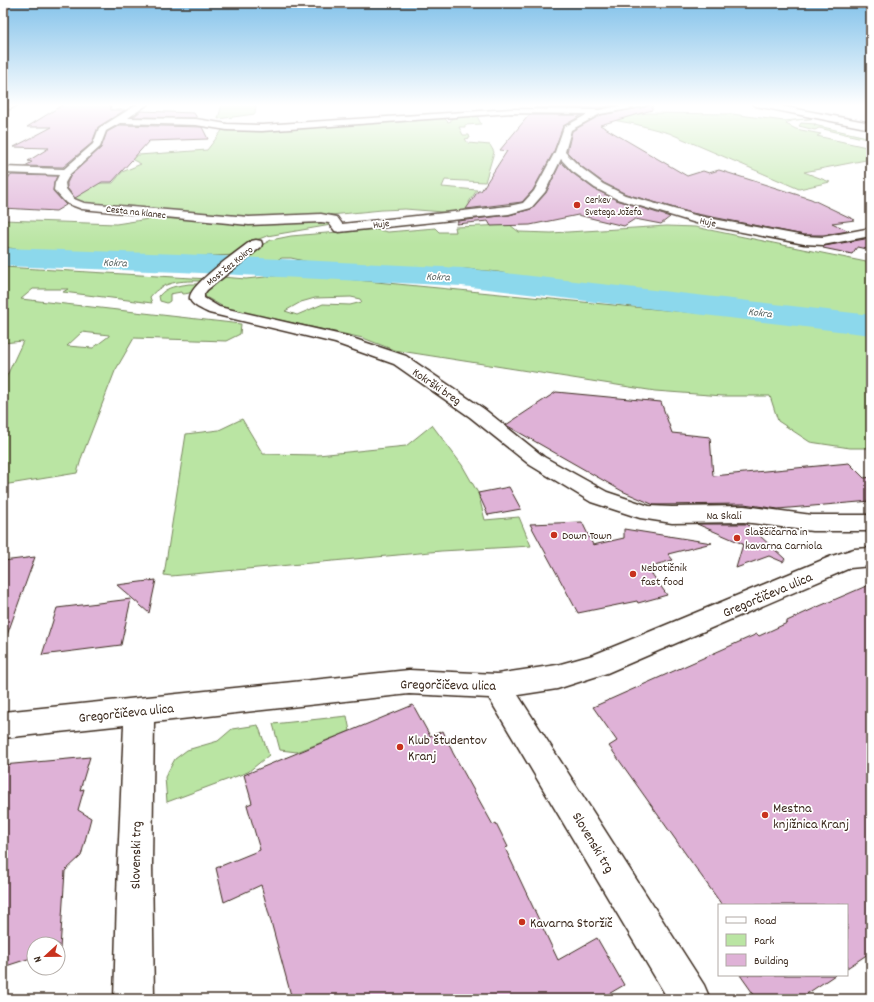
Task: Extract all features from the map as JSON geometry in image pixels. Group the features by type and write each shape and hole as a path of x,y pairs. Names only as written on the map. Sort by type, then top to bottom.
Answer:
{"street":[{"path":"3,170 42,170 66,172 91,151"},
{"name":"Huje","path":"339,228 509,210 527,206 540,192 546,176 560,152 576,169 599,186 621,196 696,219 804,240 823,241 871,232"},
{"name":"Cesta na klanec","path":"66,172 60,183 60,190 70,201 82,206 249,221 321,218 333,220 339,228"},
{"name":"Most čez Kokro","path":"202,287 256,244"},
{"name":"Kokrški breg","path":"202,287 197,294 197,300 214,310 340,339 400,360 478,413 537,461 599,497 648,513 672,515"},
{"name":"Na Skali","path":"672,515 744,514 812,523 871,523"},
{"name":"Gregorčičeva ulica","path":"3,725 409,682 497,686 557,677 597,665 635,650 841,562 854,558 871,557"},
{"name":"Slovenski trg","path":"497,686 690,999"},
{"name":"Slovenski trg","path":"134,999 133,959 136,768 139,711"}],"green space":[{"path":"197,151 493,151 494,152 485,182 445,180 442,187 477,190 469,202 472,212 456,213 405,209 310,217 264,219 105,207 79,202 66,190 64,184 113,183 122,172 141,164 125,156"},
{"path":"710,151 871,151 871,159 804,172 830,182 799,189"},
{"path":"155,218 228,221 318,221 331,222 331,225 267,236 256,240 238,255 185,257 103,256 43,253 3,247 3,220 116,224"},
{"path":"510,225 519,232 551,233 667,226 695,227 871,263 871,319 731,300 610,291 549,283 498,272 467,269 417,269 309,262 291,258 282,258 273,261 245,258 260,246 271,240 291,236 374,229 388,232 435,228 439,232 456,232 455,227"},
{"path":"3,267 209,279 206,281 176,282 169,284 156,291 150,297 152,303 63,292 68,289 33,289 21,299 241,324 240,334 226,341 134,338 115,371 82,456 77,473 3,485 3,384 23,341 3,343","holes":["82,332 109,335 93,348 67,346"]},
{"path":"294,274 871,330 871,448 850,448 810,442 778,421 770,396 723,396 655,391 394,350 363,338 227,309 204,296 206,291 222,277 246,279","holes":["351,297 360,299 362,302 350,305 323,304 297,315 285,311 301,302 315,298"]},
{"path":"189,284 203,284 196,290 188,293 182,294 181,292 170,294 170,301 167,303 160,301 159,296 166,290"},
{"path":"242,419 263,454 318,455 406,446 432,425 462,465 478,493 485,520 519,517 531,546 441,551 171,576 164,575 186,434 219,430"},
{"path":"347,716 350,731 297,752 280,750 273,724"},
{"path":"258,725 269,755 248,772 167,802 165,777 175,759 187,750 218,741 232,729"}],"building":[{"path":"45,151 83,151 63,167 25,166 32,162 28,161"},
{"path":"98,151 140,151 112,182 102,182 75,198 67,188 67,183 71,175"},
{"path":"505,151 554,151 533,190 522,202 466,209 478,191 481,191 507,151"},
{"path":"567,151 644,151 687,176 703,171 709,173 719,170 811,199 855,220 832,223 849,231 823,235 804,235 692,213 626,194 604,183 581,166"},
{"path":"561,162 571,172 594,189 617,200 670,217 661,224 635,219 624,226 578,215 530,225 491,226 488,221 456,224 458,221 509,215 531,209 546,193"},
{"path":"12,175 57,176 53,191 66,205 56,211 3,208 3,181"},
{"path":"865,239 871,242 871,250 857,247 852,254 823,248 824,246"},
{"path":"556,392 661,402 672,433 710,437 713,476 849,463 864,478 871,477 871,501 778,509 744,504 654,505 622,491 506,425"},
{"path":"509,487 521,509 488,515 478,493"},
{"path":"582,522 593,545 624,538 624,529 712,543 668,554 673,560 647,567 667,595 638,603 637,601 578,613 530,524"},
{"name":"Slaščičarna in kavarna Carniola","path":"697,524 747,524 785,559 783,562 769,556 736,568 743,544"},
{"path":"35,557 6,638 3,638 3,561"},
{"path":"156,580 149,613 117,585"},
{"name":"Mestna knjižnica Kranj","path":"871,584 871,952 848,967 848,904 721,904 609,746 617,741 593,707 757,634 759,636 815,608"},
{"path":"131,599 121,645 42,655 57,608"},
{"path":"413,705 430,736 443,731 453,753 493,825 496,823 508,847 505,848 558,960 597,938 624,985 600,999 292,999 261,885 224,902 216,868 260,850 247,805 252,803 244,775"},
{"path":"90,757 80,790 84,789 78,810 91,818 81,856 65,871 61,936 26,936 26,960 3,967 3,765"},
{"path":"741,976 834,976 799,999 757,999"}],"waterway":[{"name":"Kokra","path":"3,257 180,263 462,277 871,325"}],"place":[{"name":"Cerkev Svetega Jožefa","path":"577,205"},
{"name":"Down Town","path":"554,535"},
{"name":"Slaščičarna in kavarna Carniola","path":"737,538"},
{"name":"Nebotičnik fast food","path":"633,574"},
{"name":"Klub študentov Kranj","path":"400,747"},
{"name":"Mestna knjižnica Kranj","path":"765,815"},
{"name":"Kavarna Storžič","path":"522,922"}]}
